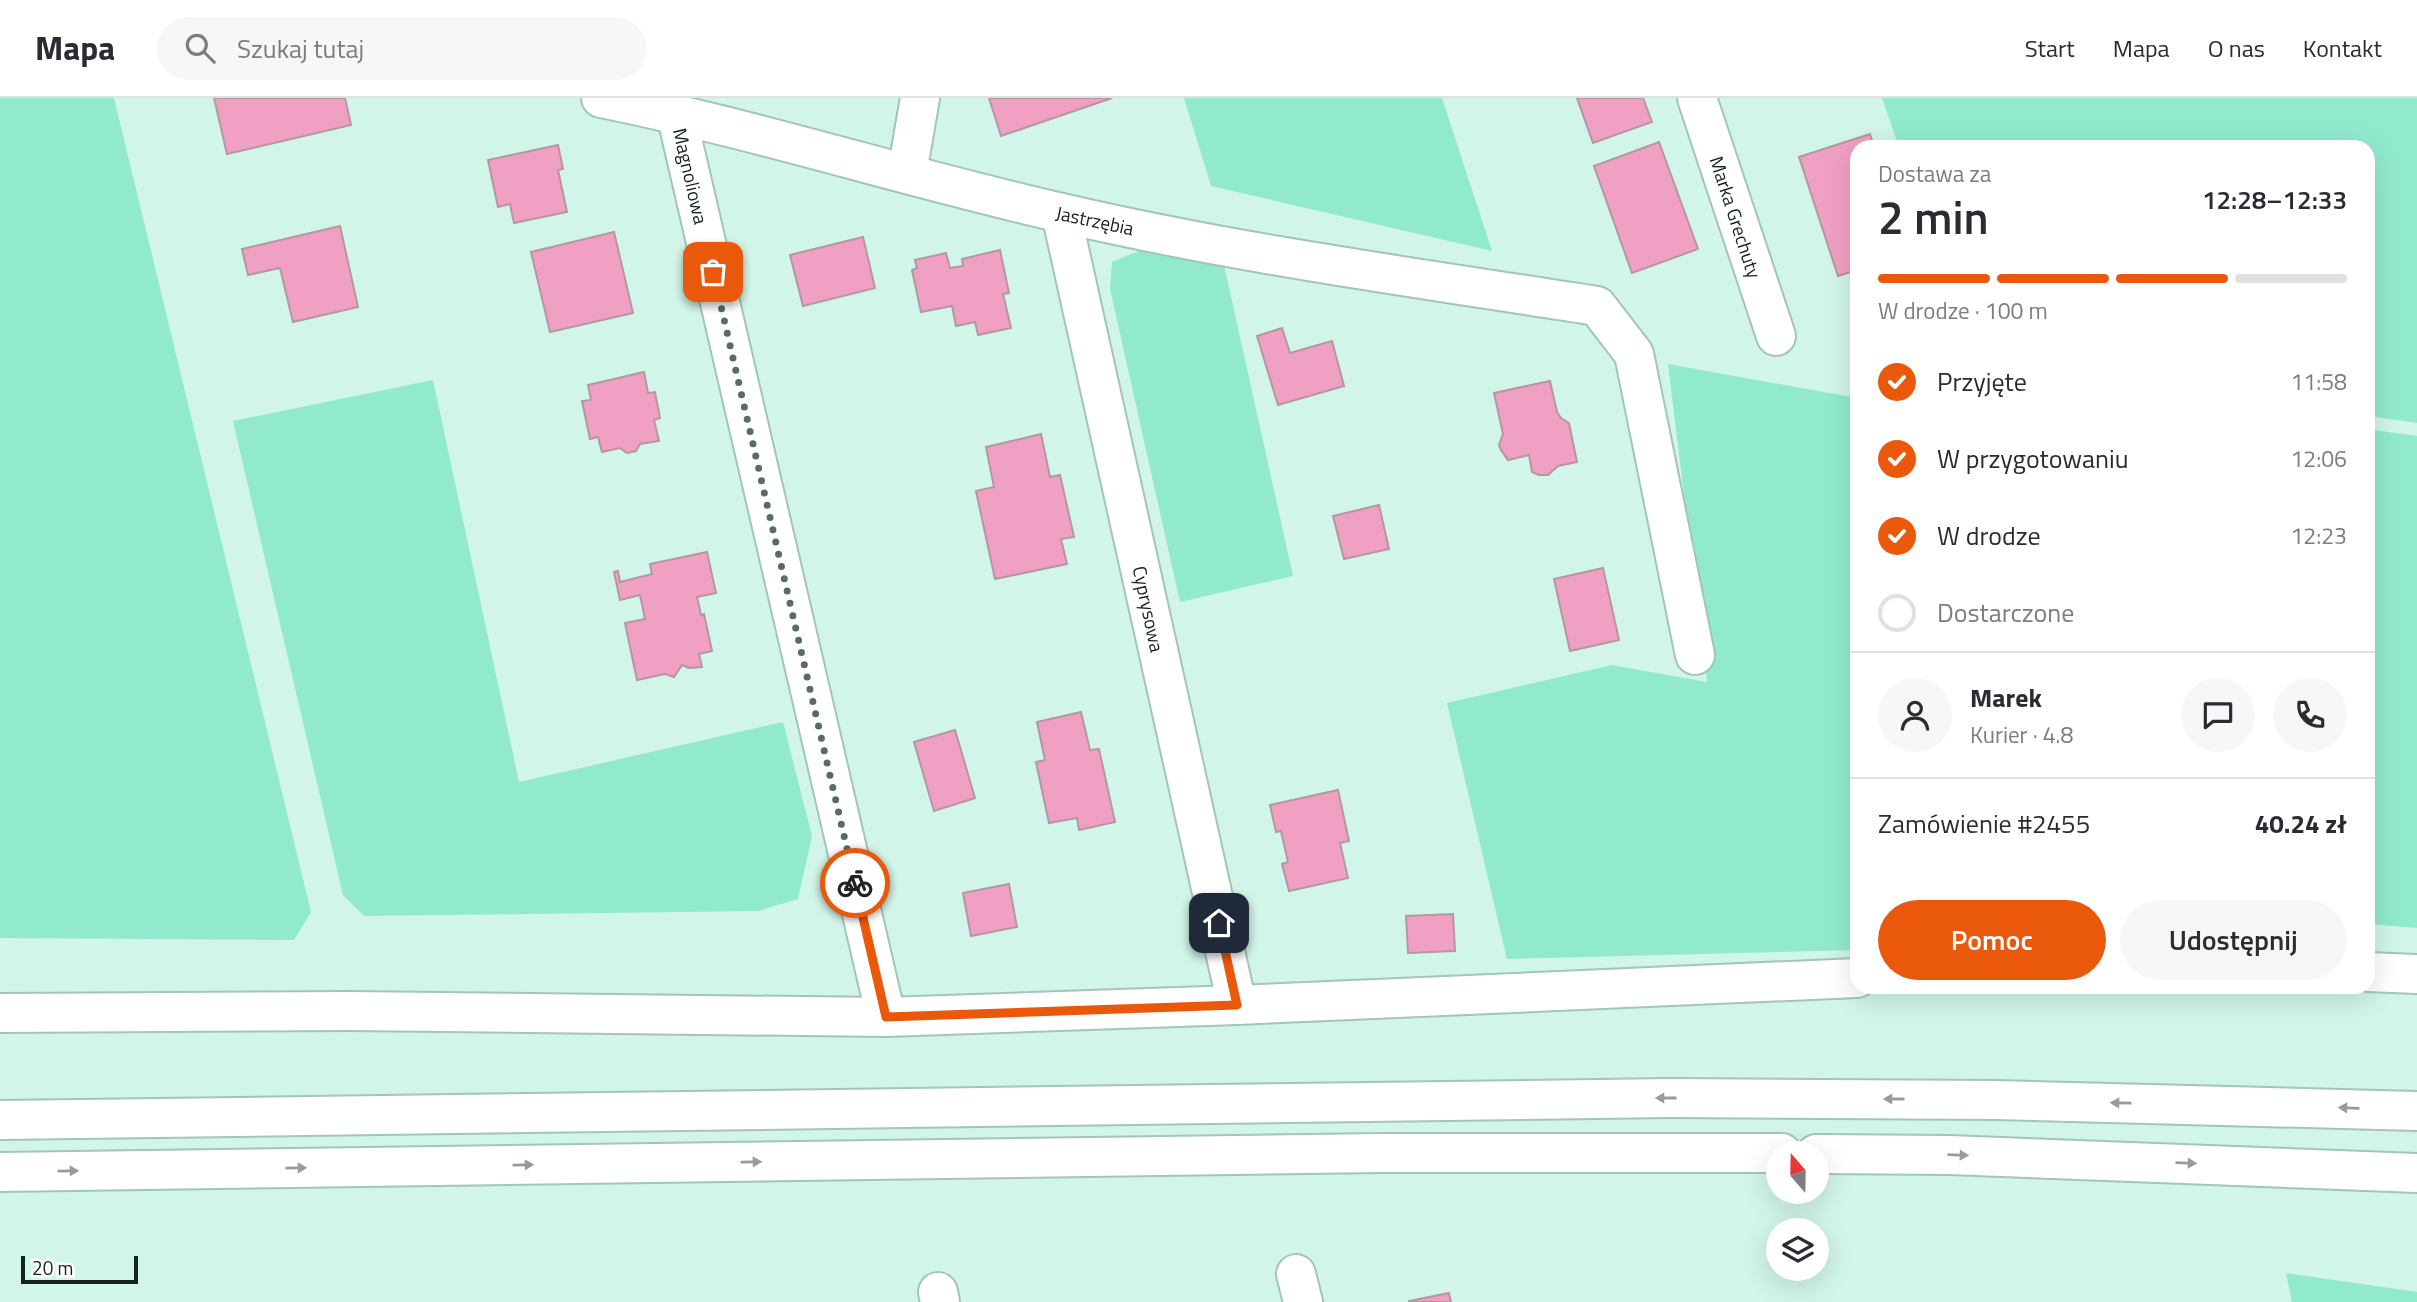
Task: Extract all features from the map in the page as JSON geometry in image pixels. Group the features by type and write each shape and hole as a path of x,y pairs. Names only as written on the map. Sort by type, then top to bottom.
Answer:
{"main road":[{"name":"Jastrzębia","path":"601,98 676,113 1061,213 1271,256 1597,306 1634,354 1695,655"},
{"path":"907,173 920,98"},
{"name":"Marka Grechuty","path":"1697,98 1776,336"},
{"name":"Magnoliowa","path":"676,113 886,1017"},
{"name":"Cyprysowa","path":"1061,213 1237,1005"},
{"path":"2375,972 2417,974"},
{"path":"0,1013 349,1011 886,1017 1850,978"},
{"path":"0,1120 1670,1097 1997,1100 2417,1111"},
{"path":"0,1172 1381,1153 1766,1153"},
{"path":"1829,1154 2004,1157 2417,1173"}],"green space":[{"path":"0,98 114,98 311,912 294,940 0,938"},
{"path":"1184,98 1442,98 1492,251 1211,186"},
{"path":"1882,98 2417,98 2417,423 2375,417 2375,140 1897,140"},
{"path":"1141,250 1224,265 1293,576 1180,602 1110,289 1112,262"},
{"path":"1668,364 1850,397 1850,950 1507,959 1447,703 1612,665 1707,682"},
{"path":"433,380 519,782 783,722 812,836 798,899 758,911 364,916 343,895 233,421"},
{"path":"2375,430 2417,436 2417,928 2375,925"},
{"path":"2286,1273 2417,1292 2417,1302 2292,1302"}],"building":[{"path":"214,98 345,98 351,125 227,154"},
{"path":"989,98 1112,98 1001,136"},
{"path":"1577,98 1643,98 1652,122 1593,143"},
{"path":"1870,134 1872,140 1851,140"},
{"path":"1850,140 1850,272 1838,276 1799,157"},
{"path":"1659,142 1698,249 1632,273 1594,166"},
{"path":"558,145 563,169 558,170 567,212 514,223 510,204 498,207 488,160"},
{"path":"340,226 358,307 293,322 280,268 248,275 242,249"},
{"path":"614,232 633,313 550,332 531,252"},
{"path":"863,237 875,288 803,306 790,255"},
{"path":"1000,250 1009,293 1003,294 1011,328 978,335 975,322 956,326 952,306 921,312 912,270 917,268 915,260 946,253 950,268 963,266 962,259"},
{"path":"1282,328 1290,353 1332,341 1344,386 1278,405 1257,336"},
{"path":"644,372 648,393 655,392 660,418 654,420 659,441 640,444 636,451 627,453 620,448 602,452 598,437 590,439 582,401 591,400 588,385"},
{"path":"1550,381 1557,412 1569,423 1577,462 1558,466 1548,475 1539,475 1532,472 1529,455 1508,460 1501,450 1499,445 1503,434 1494,393"},
{"path":"1041,434 1050,477 1060,475 1074,537 1061,539 1067,564 995,579 976,491 994,487 986,447"},
{"path":"1379,505 1389,549 1344,559 1333,516"},
{"path":"707,552 716,593 697,597 701,615 704,614 712,651 699,654 702,667 689,668 682,665 674,677 665,674 637,680 625,623 645,619 640,595 620,600 614,572 618,571 620,582 652,574 650,564"},
{"path":"1603,568 1619,640 1570,651 1554,579"},
{"path":"1081,712 1090,750 1099,749 1115,822 1079,830 1077,818 1049,823 1036,762 1045,760 1037,722"},
{"path":"955,730 975,798 934,811 914,742"},
{"path":"1338,790 1349,841 1340,843 1348,878 1289,891 1282,864 1288,862 1281,831 1276,832 1270,805"},
{"path":"1009,884 1017,927 971,936 963,893"},
{"path":"1453,914 1455,951 1408,953 1406,916"},
{"path":"1449,1293 1451,1302 1409,1302 1409,1301"}],"way so far":[{"path":"713,272 855,883"}],"route":[{"path":"855,883 886,1017 1237,1005 1219,923"}]}
